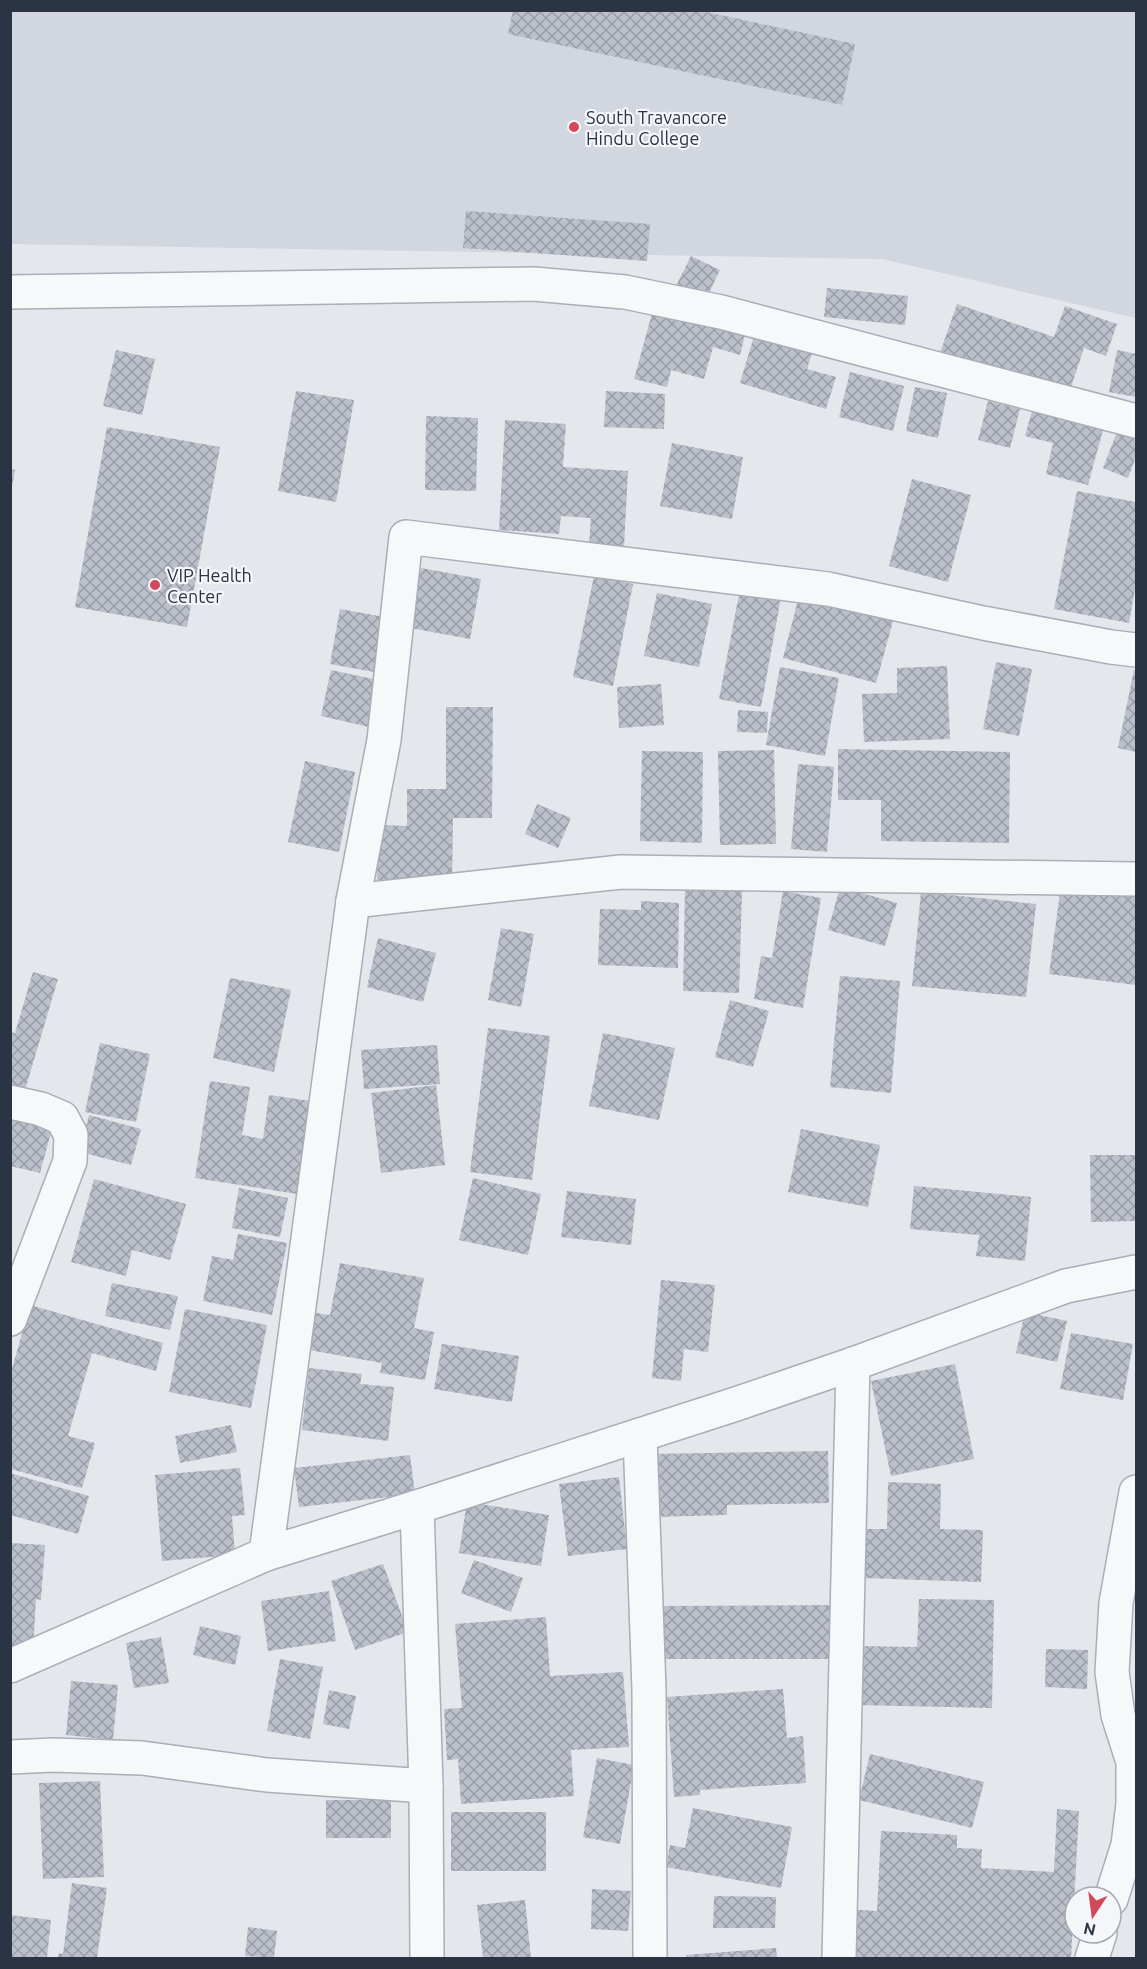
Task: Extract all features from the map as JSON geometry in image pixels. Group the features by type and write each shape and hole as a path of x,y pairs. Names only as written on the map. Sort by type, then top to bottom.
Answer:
{"street":[{"path":"10,292 523,284 625,292 721,312 1137,421"},
{"path":"266,1554 353,901 384,740 406,537 828,589 983,623 1137,650"},
{"path":"353,901 621,872 1137,879"},
{"path":"10,1102 41,1109 62,1118 71,1135 70,1161 10,1319"},
{"path":"10,1666 266,1554 640,1435 853,1364 1066,1286 1137,1272"},
{"path":"839,1959 853,1364"},
{"path":"640,1435 649,1690 650,1959"},
{"path":"1115,1885 1128,1845 1133,1804 1132,1762 1118,1715 1112,1672 1116,1603 1137,1492"},
{"path":"417,1507 426,1786 427,1959"},
{"path":"10,1757 53,1755 142,1758 267,1775 426,1786"}],"shaded area":[{"name":"South Travancore Hindu College","path":"11,11 1136,11 1136,318 882,259 11,244"}],"building":[{"path":"513,10 697,10 855,44 842,105 508,34"},
{"path":"466,211 650,224 647,261 463,248"},
{"path":"691,256 720,270 705,301 676,286"},
{"path":"827,288 908,296 905,325 824,317"},
{"path":"957,304 1054,337 1065,306 1117,324 1106,356 1084,348 1068,396 940,353"},
{"path":"653,310 745,335 740,355 713,347 704,379 671,370 667,387 634,379"},
{"path":"754,336 812,353 807,369 836,377 826,409 740,383"},
{"path":"116,350 155,359 142,415 103,406"},
{"path":"1117,350 1136,354 1136,397 1109,392"},
{"path":"850,372 904,386 893,431 839,417"},
{"path":"915,387 947,393 938,438 906,431"},
{"path":"296,391 354,400 336,502 278,491"},
{"path":"606,391 665,394 664,429 604,427"},
{"path":"1035,400 1106,419 1088,485 1046,474 1053,443 1025,436"},
{"path":"988,401 1020,409 1010,448 978,440"},
{"path":"426,416 478,418 476,491 425,490"},
{"path":"505,420 566,424 563,467 628,471 624,547 589,545 591,518 561,516 559,534 499,530"},
{"path":"107,427 220,447 187,627 75,607"},
{"path":"1117,432 1136,440 1136,457 1128,478 1103,468"},
{"path":"672,443 743,457 732,519 660,506"},
{"path":"10,469 15,470 12,487 10,487"},
{"path":"912,479 971,495 948,582 889,566"},
{"path":"1077,491 1136,502 1136,584 1129,623 1054,609"},
{"path":"421,568 481,579 470,639 410,628"},
{"path":"594,576 633,584 613,686 573,677"},
{"path":"741,584 782,592 761,707 719,699"},
{"path":"657,593 712,604 699,667 644,656"},
{"path":"799,596 893,621 876,683 783,658"},
{"path":"340,609 390,618 380,673 330,664"},
{"path":"996,662 1032,669 1019,736 983,729"},
{"path":"947,666 950,739 864,742 862,694 897,693 897,668"},
{"path":"780,667 839,678 825,756 766,745"},
{"path":"331,670 378,680 369,727 321,716"},
{"path":"1134,670 1136,670 1136,752 1118,748"},
{"path":"661,684 664,725 619,728 617,687"},
{"path":"446,707 493,707 492,818 453,818 452,881 377,880 378,825 407,826 407,789 446,789"},
{"path":"738,710 768,712 767,733 737,732"},
{"path":"838,749 1010,752 1009,843 881,841 881,800 838,800"},
{"path":"774,750 776,844 720,845 718,751"},
{"path":"642,751 703,752 702,843 640,841"},
{"path":"305,761 355,772 339,852 288,842"},
{"path":"798,764 834,767 827,852 791,849"},
{"path":"537,804 571,818 558,848 525,834"},
{"path":"1061,885 1136,895 1136,985 1049,974"},
{"path":"840,887 897,903 885,946 828,930"},
{"path":"685,888 742,890 739,993 683,991"},
{"path":"783,891 821,898 803,1008 754,999 761,956 772,958"},
{"path":"921,892 1036,904 1026,997 912,986"},
{"path":"641,901 679,903 678,968 598,965 600,909 641,910"},
{"path":"501,928 534,934 521,1007 488,1000"},
{"path":"378,938 436,953 423,1002 367,987"},
{"path":"33,972 58,979 25,1090 10,1086 10,1032 15,1033"},
{"path":"840,976 900,981 891,1093 830,1087"},
{"path":"230,978 291,990 274,1072 213,1058"},
{"path":"730,1000 769,1011 753,1067 715,1057"},
{"path":"488,1028 550,1036 532,1180 470,1172"},
{"path":"603,1033 675,1048 659,1120 589,1106"},
{"path":"100,1043 150,1054 136,1122 85,1112"},
{"path":"437,1045 440,1084 364,1089 361,1050"},
{"path":"210,1081 250,1087 242,1135 263,1139 269,1095 311,1101 297,1194 195,1178"},
{"path":"436,1085 445,1165 381,1173 371,1093"},
{"path":"89,1115 141,1129 131,1165 80,1152"},
{"path":"12,1118 52,1129 40,1173 10,1166"},
{"path":"801,1129 880,1145 868,1207 788,1192"},
{"path":"1090,1155 1136,1155 1136,1221 1091,1222"},
{"path":"473,1178 541,1194 528,1255 459,1240"},
{"path":"94,1179 186,1204 170,1260 132,1250 126,1276 71,1262"},
{"path":"914,1186 1031,1197 1025,1261 976,1256 979,1235 910,1229"},
{"path":"239,1188 288,1198 280,1237 232,1228"},
{"path":"567,1191 636,1199 631,1245 561,1237"},
{"path":"238,1234 287,1243 272,1315 203,1301 212,1256 233,1260"},
{"path":"340,1263 424,1278 414,1328 434,1332 425,1380 380,1373 382,1363 309,1350 316,1313 330,1315"},
{"path":"661,1280 715,1285 708,1352 684,1349 681,1381 652,1378"},
{"path":"112,1283 178,1296 170,1330 105,1316"},
{"path":"30,1305 163,1343 156,1371 92,1353 68,1436 95,1443 82,1488 10,1469 10,1376"},
{"path":"185,1309 267,1325 251,1408 169,1392"},
{"path":"1025,1312 1067,1321 1057,1362 1016,1353"},
{"path":"1071,1333 1133,1344 1123,1400 1060,1389"},
{"path":"442,1344 519,1356 512,1402 434,1389"},
{"path":"955,1364 974,1459 891,1476 871,1381"},
{"path":"309,1368 362,1374 360,1384 394,1387 388,1441 302,1430"},
{"path":"231,1425 237,1452 180,1463 175,1436"},
{"path":"828,1451 829,1503 727,1505 727,1515 652,1517 650,1454"},
{"path":"410,1455 415,1494 299,1507 294,1468"},
{"path":"240,1468 245,1515 232,1516 235,1555 162,1561 155,1475"},
{"path":"10,1473 89,1496 78,1534 10,1515"},
{"path":"619,1477 627,1549 568,1556 559,1484"},
{"path":"888,1482 941,1484 940,1529 983,1530 981,1582 863,1578 865,1529 887,1529"},
{"path":"467,1502 549,1515 541,1566 459,1553"},
{"path":"10,1543 45,1545 41,1600 36,1599 33,1650 10,1649"},
{"path":"474,1560 523,1578 511,1612 461,1593"},
{"path":"383,1564 408,1632 355,1650 331,1581"},
{"path":"329,1591 336,1641 268,1651 261,1601"},
{"path":"919,1599 994,1600 992,1708 856,1705 856,1646 917,1647"},
{"path":"835,1605 836,1659 664,1659 664,1606"},
{"path":"546,1617 550,1676 623,1672 629,1747 571,1750 574,1796 461,1804 458,1759 447,1760 444,1709 462,1708 455,1624"},
{"path":"200,1626 241,1636 235,1665 193,1655"},
{"path":"161,1637 169,1683 134,1688 126,1643"},
{"path":"1046,1649 1088,1650 1087,1689 1045,1687"},
{"path":"280,1659 323,1667 310,1739 267,1731"},
{"path":"71,1681 118,1685 113,1740 66,1735"},
{"path":"783,1689 787,1738 803,1736 806,1783 700,1790 700,1795 674,1797 667,1697"},
{"path":"329,1690 356,1696 349,1729 323,1724"},
{"path":"870,1754 984,1782 972,1828 859,1800"},
{"path":"597,1758 634,1765 620,1844 583,1837"},
{"path":"100,1781 104,1877 43,1879 39,1783"},
{"path":"326,1800 391,1800 391,1838 326,1838"},
{"path":"693,1808 792,1827 781,1888 666,1867 670,1845 685,1848"},
{"path":"1057,1809 1079,1811 1075,1885 1063,1885 1063,1945 1072,1945 1071,1958 841,1957 844,1909 877,1911 881,1831 957,1835 957,1848 982,1849 981,1868 1054,1872"},
{"path":"451,1812 546,1812 546,1871 451,1871"},
{"path":"72,1883 107,1888 97,1958 58,1958 59,1953 63,1954"},
{"path":"592,1889 631,1891 628,1931 591,1929"},
{"path":"714,1896 776,1897 775,1928 713,1928"},
{"path":"525,1900 531,1958 483,1958 477,1905"},
{"path":"10,1915 51,1920 47,1958 10,1958"},
{"path":"248,1927 277,1931 274,1958 245,1956"},
{"path":"776,1948 777,1958 686,1958 686,1955"}],"place":[{"name":"South Travancore Hindu College","path":"574,127"},
{"name":"VIP Health Center","path":"155,585"}]}
